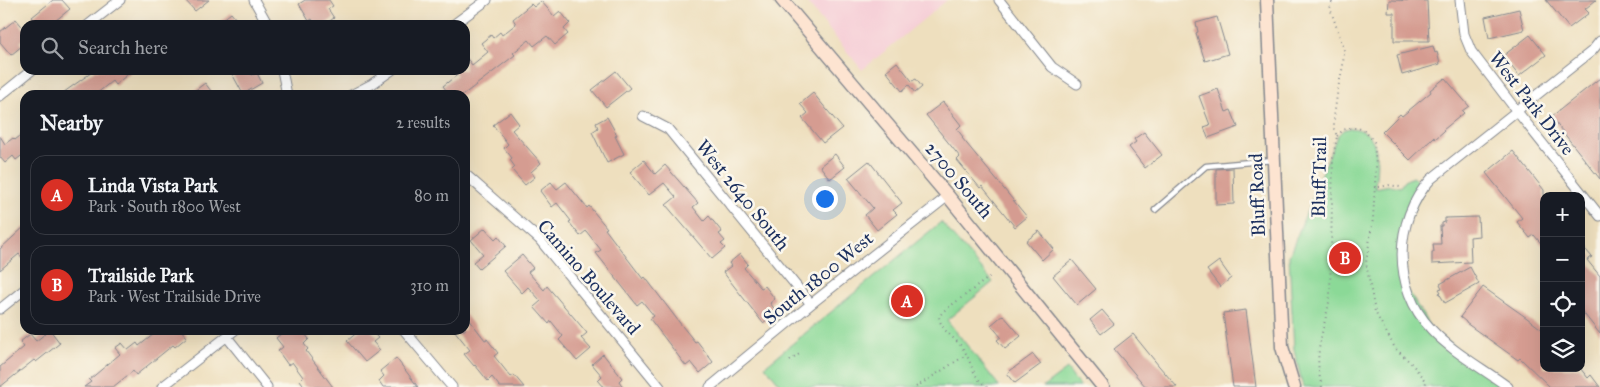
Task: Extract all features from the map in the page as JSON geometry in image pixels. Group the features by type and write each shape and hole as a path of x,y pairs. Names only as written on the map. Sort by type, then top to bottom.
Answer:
{"main road":[{"name":"2700 South","path":"782,0 948,196 1103,387"},
{"name":"Bluff Road","path":"1267,0 1282,347 1294,387"}],"street":[{"path":"94,20 120,0"},
{"path":"254,0 265,20"},
{"path":"460,20 487,0"},
{"path":"999,0 1052,67 1077,84"},
{"name":"West Park Drive","path":"1460,0 1464,34 1471,51 1600,216"},
{"path":"1508,387 1431,329 1416,309 1406,287 1402,261 1404,231 1409,214 1418,196 1431,179 1592,51 1600,41"},
{"path":"0,96 26,75"},
{"path":"283,75 285,90"},
{"path":"361,90 385,75"},
{"name":"West 2640 South","path":"642,116 668,129 811,304"},
{"name":"Camino Boulevard","path":"470,178 539,239 660,387"},
{"name":"South 1800 West","path":"710,387 811,304 948,196"},
{"path":"0,309 20,293"},
{"path":"162,387 230,335"},
{"path":"408,335 452,387"},
{"path":"227,337 267,387"}],"lane":[{"path":"1155,210 1206,166 1274,160"}],"path":[{"name":"Bluff Trail","path":"1322,387 1318,364 1318,348 1330,296 1333,158 1336,136 1334,116 1343,66 1344,49 1330,8 1333,0"},
{"path":"1336,136 1343,130 1358,128 1365,131 1371,137 1375,150 1376,167 1373,219 1366,264 1375,312 1394,348 1412,364 1426,382 1425,387"},
{"path":"1374,188 1390,185 1400,187"},
{"path":"987,387 978,381 962,348 940,324 939,316 991,276"},
{"path":"790,361 802,352"},
{"path":"916,387 966,355"}],"shaded area":[{"path":"805,0 947,0 862,70"}],"green space":[{"path":"1350,128 1361,130 1373,142 1377,159 1375,188 1390,185 1400,187 1404,181 1413,177 1425,186 1404,231 1406,287 1431,329 1508,387 1303,387 1294,350 1289,256 1337,136 1343,130"},
{"path":"941,222 993,282 947,320 1000,387 782,387 765,366"},
{"path":"1067,369 1080,387 1043,387"}],"building":[{"path":"53,0 62,0 70,9 56,20 35,20 32,17"},
{"path":"185,0 209,0 195,11"},
{"path":"305,0 329,0 333,6 328,9 334,18 331,20 308,20 299,4"},
{"path":"1389,0 1427,1 1429,41 1394,41 1394,13 1388,13"},
{"path":"1546,0 1596,0 1585,9 1589,13 1569,28"},
{"path":"541,1 554,16 560,11 570,23 564,29 568,34 555,45 547,36 534,46 529,40 513,53 515,55 470,90 446,90 443,86 457,75 470,75 470,62 472,65 488,52 481,43 491,35 493,38 500,32 502,35 516,24 513,19 531,4 534,7"},
{"path":"1519,9 1524,30 1489,38 1485,17"},
{"path":"231,13 237,20 222,20"},
{"path":"1217,17 1228,54 1205,61 1196,33 1198,32 1196,23"},
{"path":"16,19 20,24 20,48 11,55 0,42 0,32"},
{"path":"1530,35 1546,55 1519,76 1503,56"},
{"path":"1433,46 1435,53 1437,52 1440,64 1402,75 1397,55"},
{"path":"897,62 912,81 916,79 922,87 915,93 909,85 902,91 886,71"},
{"path":"616,71 630,88 606,107 592,90"},
{"path":"88,75 127,75 115,85 112,81 101,90 67,90"},
{"path":"233,75 258,75 262,83 250,90 241,90"},
{"path":"1445,78 1469,106 1462,111 1464,113 1435,139 1434,137 1410,160 1382,132 1400,114 1402,116"},
{"path":"1600,78 1600,179 1551,117"},
{"path":"205,83 210,90 196,90"},
{"path":"1218,89 1226,112 1231,110 1238,127 1208,138 1204,127 1210,125 1199,96"},
{"path":"813,93 842,128 823,143 802,118 808,113 800,104"},
{"path":"943,102 961,125 957,129 962,138 1027,217 1015,227 982,186 980,188 957,160 960,157 926,115"},
{"path":"510,112 519,124 512,130 541,163 531,172 535,177 525,185 512,170 515,167 510,160 512,158 504,148 508,144 493,125"},
{"path":"607,117 617,135 615,136 624,154 607,163 592,132 598,128 596,123"},
{"path":"1144,132 1162,155 1145,168 1129,147 1136,142 1134,139"},
{"path":"0,136 5,144 13,138 15,140 20,136 20,157 16,160 13,156 5,163 0,157"},
{"path":"1513,151 1544,190 1544,192 1540,192 1540,242 1534,235 1530,238 1517,222 1522,218 1486,173"},
{"path":"835,154 845,167 830,179 820,166"},
{"path":"644,160 655,174 665,165 698,203 693,207 704,221 709,216 722,232 719,234 725,241 721,244 725,248 712,259 666,205 676,197 664,183 649,195 630,172"},
{"path":"869,161 902,203 893,210 897,214 877,230 865,215 873,208 848,178"},
{"path":"1233,168 1234,204 1216,205 1216,169"},
{"path":"551,182 557,189 566,182 587,208 589,206 643,279 645,277 695,342 697,341 713,362 700,373 691,362 686,366 650,319 654,316 642,301 637,305 596,253 601,250 586,231 580,236 557,203 552,207 540,191"},
{"path":"1478,217 1479,236 1470,237 1471,262 1432,264 1433,244 1441,244 1440,226 1445,222 1445,218"},
{"path":"485,228 495,239 498,236 506,246 479,269 473,262 483,254 471,240"},
{"path":"20,231 20,255 19,254 0,270 0,249"},
{"path":"1039,231 1054,249 1042,260 1026,241"},
{"path":"1585,249 1592,257 1587,260 1600,276 1600,334 1585,315"},
{"path":"740,254 748,264 744,268 761,288 765,286 775,299 770,303 777,312 763,323 723,272 731,266 729,263"},
{"path":"522,255 533,268 528,272 544,290 547,286 587,333 581,338 591,349 577,361 559,340 563,336 551,321 549,324 534,307 541,301 528,287 522,293 503,271"},
{"path":"1072,260 1096,289 1077,305 1053,276"},
{"path":"1219,261 1231,278 1220,287 1207,270"},
{"path":"1470,267 1479,284 1445,303 1439,293 1441,292 1439,289 1442,288 1440,284"},
{"path":"1483,287 1540,328 1540,372 1583,372 1588,378 1591,375 1600,387 1550,387 1520,358 1518,360 1460,317"},
{"path":"1102,310 1114,324 1101,334 1090,320"},
{"path":"1246,310 1256,387 1233,387 1223,313"},
{"path":"1003,315 1021,336 1005,349 997,340 1001,337 991,325"},
{"path":"470,320 498,353 494,356 511,377 514,375 524,387 500,387 492,377 488,381 464,354 470,350 458,335 470,335"},
{"path":"1133,334 1177,387 1146,387 1114,349"},
{"path":"29,335 36,341 44,335 54,335 60,343 36,362 34,360 0,387 0,367 24,347 20,342"},
{"path":"153,335 185,335 187,337 175,347 173,345 136,375 133,371 113,387 84,387 91,382 89,380 120,354 115,348 122,343 128,350 137,343 139,346"},
{"path":"280,335 306,335 309,339 304,344 308,349 306,351 333,387 305,387 300,380 303,377 292,362 288,365 278,351 283,347 276,338"},
{"path":"354,335 375,335 378,338 373,342 380,350 365,362 347,341"},
{"path":"603,354 622,378 619,381 623,387 604,387 598,380 602,376 592,364"},
{"path":"1033,354 1041,364 1015,383 1007,373"},
{"path":"396,358 418,387 383,387 379,381 384,376 380,371"}],"place":[{"name":"Trailside Park","path":"1345,258"},
{"name":"Linda Vista Park","path":"907,301"}]}
